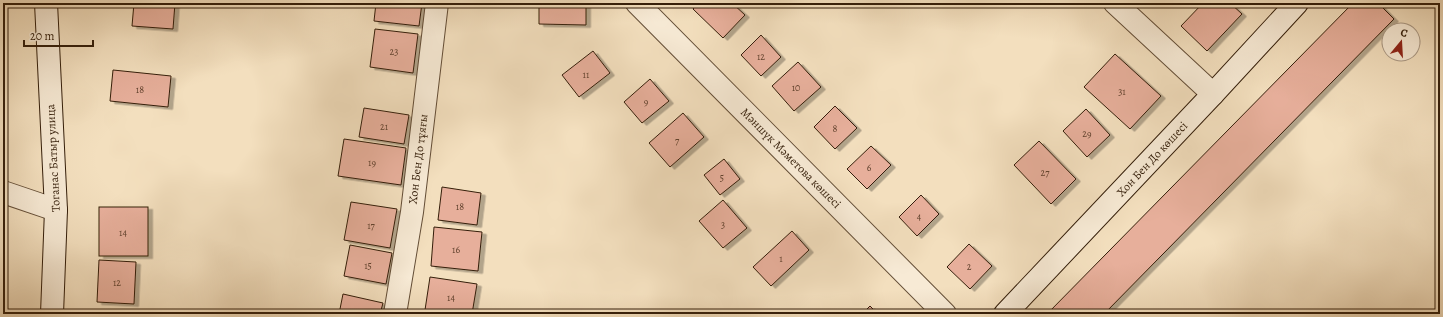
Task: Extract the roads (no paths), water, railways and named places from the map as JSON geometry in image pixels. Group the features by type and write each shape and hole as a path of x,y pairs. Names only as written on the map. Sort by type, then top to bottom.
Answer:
{"street":[{"name":"Тоганас Батыр улица","path":"46,3 56,210 52,314"},
{"name":"Хон Бен До тұяғы","path":"395,314 412,212 437,3"},
{"name":"Мәншүк Мәметова көшесі","path":"637,3 945,314"},
{"path":"1115,3 1213,94"},
{"name":"Хон Бен До көшесі","path":"1005,314 1297,3"},
{"path":"3,192 56,210"}]}
